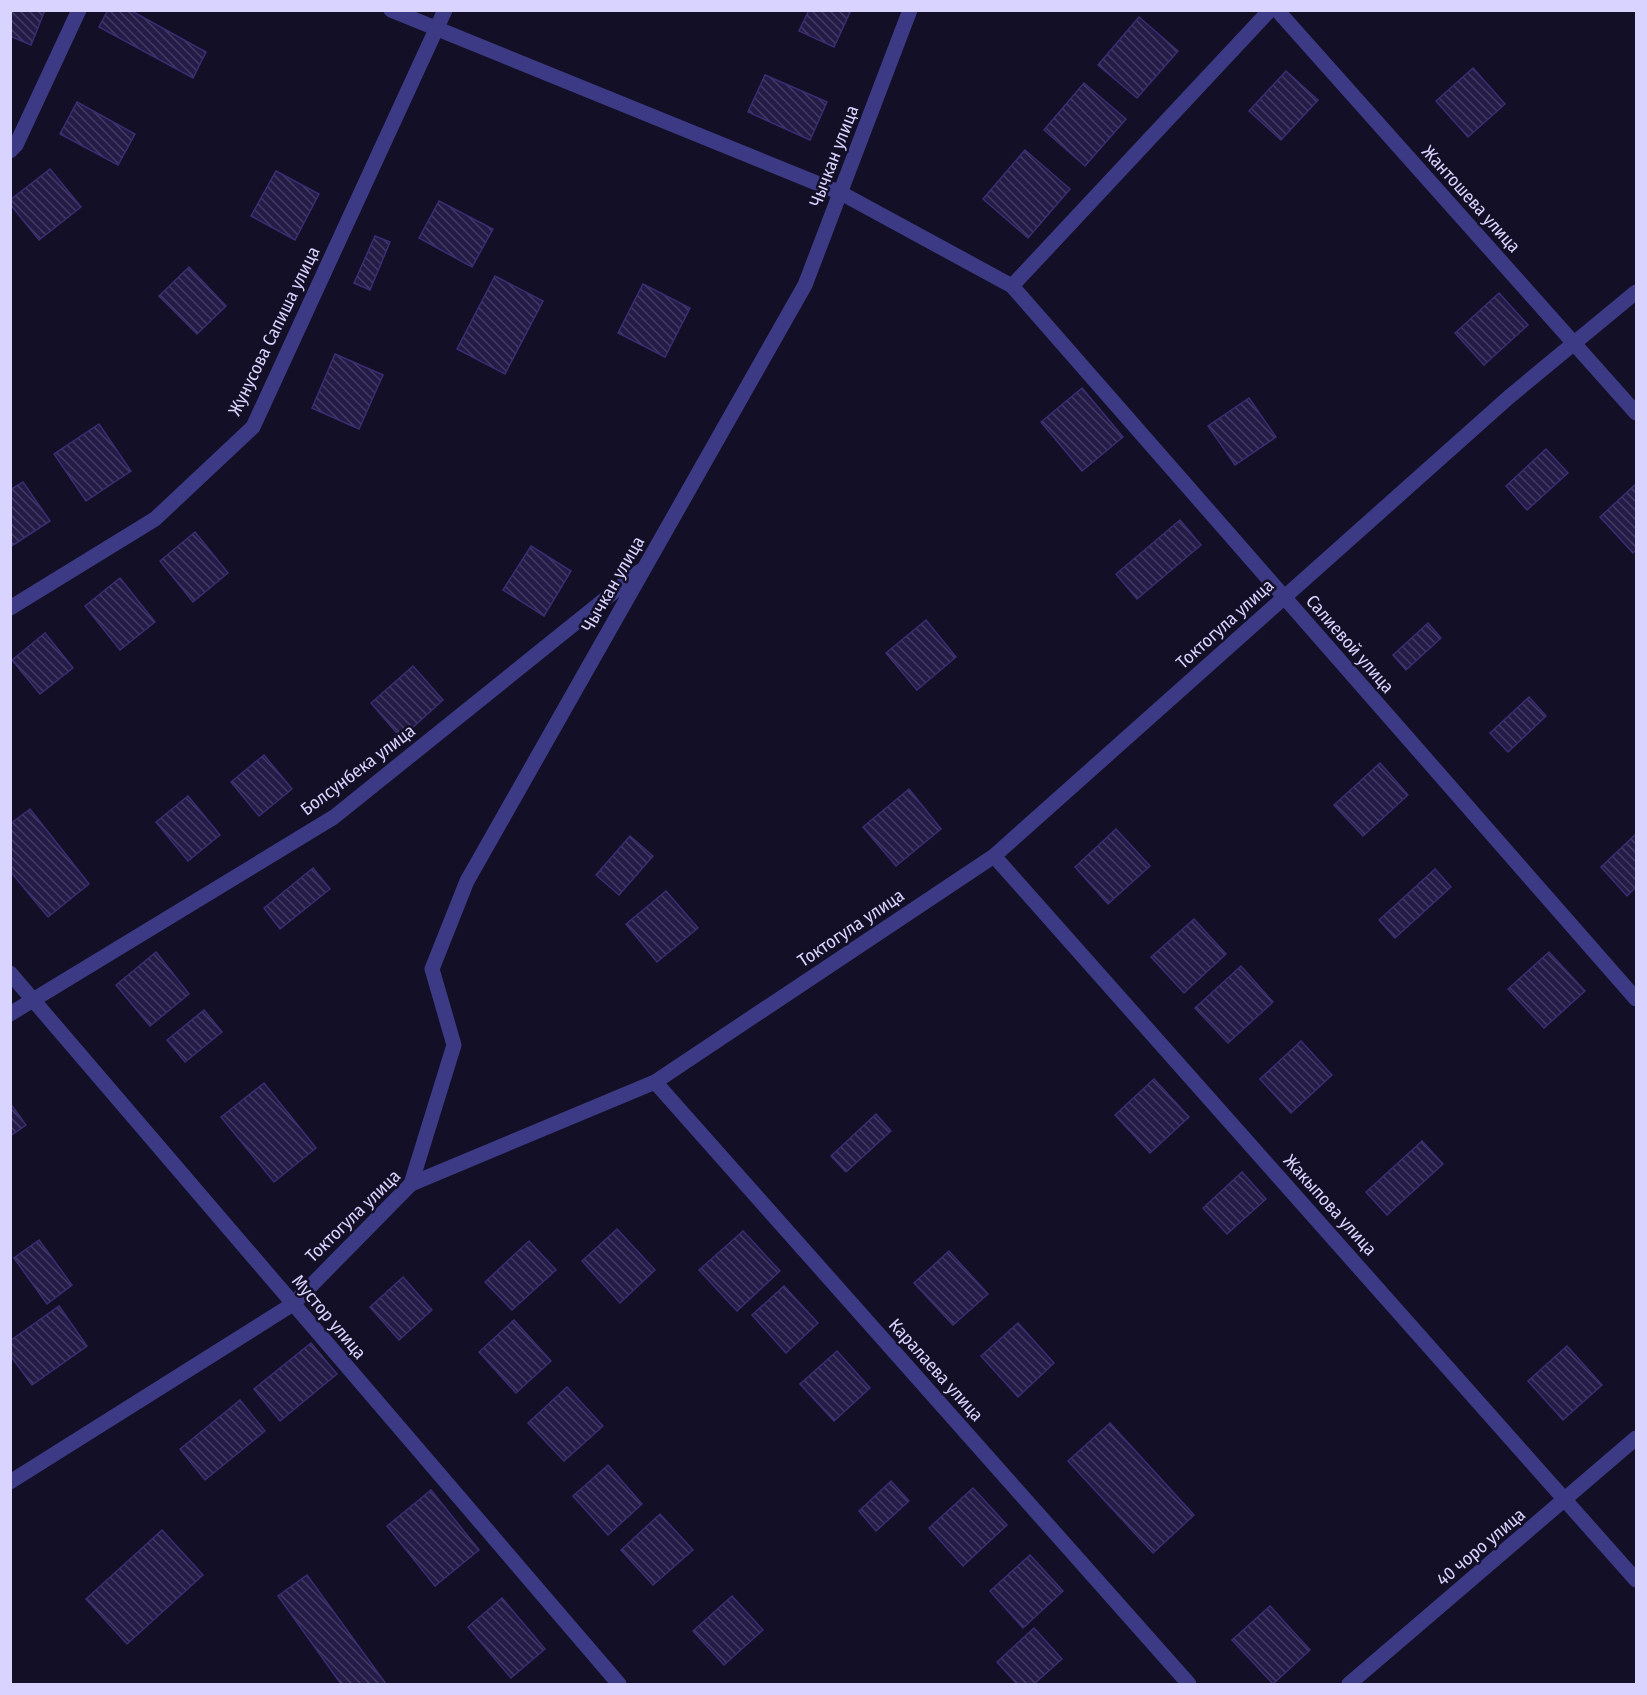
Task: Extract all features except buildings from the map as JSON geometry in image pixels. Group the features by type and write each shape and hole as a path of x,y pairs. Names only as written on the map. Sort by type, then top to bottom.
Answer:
{"street":[{"path":"10,151 21,135 80,10"},
{"path":"391,10 841,193 1012,286 1270,10"},
{"name":"Жунусова Сапиша улица","path":"10,608 155,519 253,427 445,10"},
{"name":"Чычкан улица","path":"411,1184 454,1045 432,969 467,881 805,285 910,10"},
{"name":"Жантошева улица","path":"1277,10 1636,413"},
{"name":"Салиевой улица","path":"1012,286 1636,999"},
{"name":"Токтогула улица","path":"10,1482 292,1304 411,1184 655,1082 994,856 1509,396 1636,292"},
{"name":"Болсунбека улица","path":"10,1014 334,817 646,565"},
{"name":"Жакыпова улица","path":"994,856 1636,1580"},
{"name":"Мустор улица","path":"10,973 619,1684"},
{"name":"Каралаева улица","path":"655,1082 1189,1684"},
{"name":"40 чоро улица","path":"1349,1684 1567,1501 1636,1438"}]}
